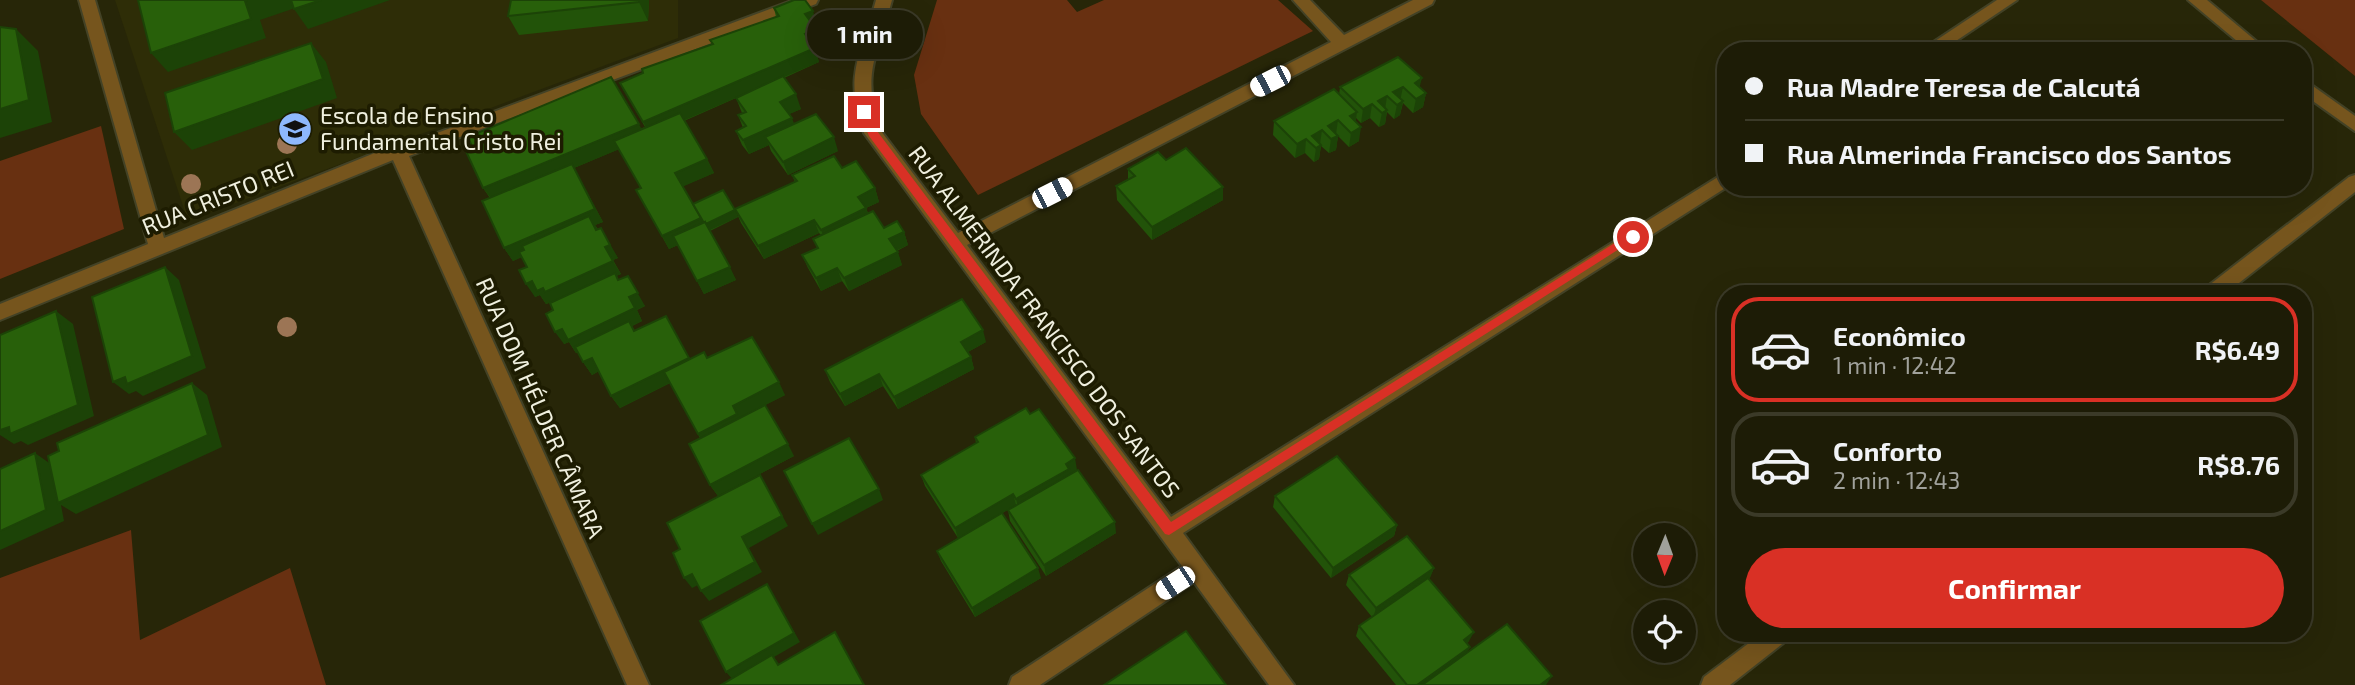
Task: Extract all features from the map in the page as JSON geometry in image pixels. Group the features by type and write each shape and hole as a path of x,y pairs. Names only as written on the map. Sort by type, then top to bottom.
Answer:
{"street":[{"path":"87,0 158,248"},
{"name":"RUA CRISTO REI","path":"0,312 398,151 415,148 810,0"},
{"name":"RUA ALMERINDA FRANCISCO DOS SANTOS","path":"884,0 864,54 860,85 864,112 873,133 1283,685"},
{"path":"1301,0 1342,43"},
{"path":"955,243 1426,0"},
{"path":"1942,42 2009,0"},
{"path":"2196,0 2249,42"},
{"path":"2312,92 2355,125"},
{"name":"RUA DOM HÉLDER CÂMARA","path":"398,151 638,685"},
{"path":"2223,285 2355,182"},
{"path":"1169,530 1717,185"},
{"path":"1020,685 1197,568"},
{"path":"1712,685 1767,642"}],"shaded area":[{"name":"Escola de Ensino Fundamental Cristo Rei","path":"115,0 678,0 678,38 188,221"},
{"path":"937,0 1067,0 1077,12 1104,0 1278,0 1313,31 978,195 921,114 914,75"},
{"path":"2261,0 2355,0 2355,76"},
{"path":"101,126 124,229 0,279 0,161"},
{"path":"131,530 140,640 290,568 326,685 0,685 0,578"}],"building":[{"path":"138,0 247,0 245,1 251,19 151,53"},
{"path":"291,0 321,0 294,9"},
{"path":"511,0 639,0 639,2 508,16"},
{"path":"794,0 805,0 813,11 805,14 816,29 805,34 815,48 643,122 620,83 643,73 642,69 713,44 710,40 779,16 774,8"},
{"path":"0,27 16,29 29,100 0,109"},
{"path":"311,43 323,79 174,132 165,93"},
{"path":"1398,57 1422,78 1415,83 1426,93 1416,99 1403,87 1393,92 1403,101 1397,105 1387,96 1378,101 1387,110 1382,113 1372,104 1363,109 1340,87"},
{"path":"783,76 796,94 780,102 792,118 743,140 736,131 746,126 738,115 746,112 736,98"},
{"path":"611,77 639,124 483,188 464,147 471,144 468,137"},
{"path":"1334,89 1357,112 1350,116 1361,127 1351,133 1338,120 1328,126 1338,136 1331,139 1322,130 1312,136 1321,145 1316,148 1306,139 1297,144 1274,121"},
{"path":"680,113 707,159 675,173 701,218 662,236 636,190 641,188 614,141"},
{"path":"816,114 834,137 783,162 765,137"},
{"path":"1186,148 1223,187 1152,227 1116,186 1135,176 1128,169 1158,152 1166,160"},
{"path":"834,156 842,168 856,161 875,188 858,197 866,208 821,230 814,220 758,246 735,209 797,181 792,175"},
{"path":"572,164 595,209 504,248 482,201"},
{"path":"723,190 735,210 704,223 693,204"},
{"path":"873,211 884,228 897,221 904,232 889,239 898,252 844,278 837,268 816,278 802,255 818,248 813,239"},
{"path":"589,216 596,230 601,228 610,245 605,247 613,261 545,292 543,288 537,291 532,281 526,284 519,270 527,267 519,252 524,250 522,246"},
{"path":"705,222 730,267 697,281 673,236"},
{"path":"165,267 192,356 127,384 125,377 113,382 92,297"},
{"path":"615,273 618,280 628,276 638,293 629,297 635,308 568,340 562,329 555,332 546,314 553,310 550,303"},
{"path":"962,299 983,330 961,342 971,357 894,397 879,374 840,394 825,370"},
{"path":"56,311 78,405 10,434 9,427 0,430 0,335"},
{"path":"666,316 689,358 611,396 592,358 583,362 575,347 629,321 634,331"},
{"path":"752,337 779,382 733,406 737,414 698,434 664,372 704,352 707,358"},
{"path":"192,383 208,435 58,503 48,456 59,451 57,443"},
{"path":"765,405 788,444 710,485 689,444"},
{"path":"1026,408 1030,414 1039,409 1075,458 1066,464 1069,469 1016,499 1013,494 955,528 921,475 978,442 975,437"},
{"path":"849,438 879,489 812,524 784,471"},
{"path":"35,453 46,510 0,531 0,469"},
{"path":"1337,456 1397,525 1333,568 1275,496"},
{"path":"1078,470 1115,522 1044,565 1008,510"},
{"path":"760,475 782,516 742,537 755,562 701,591 692,574 684,578 673,553 680,549 667,523"},
{"path":"1002,513 1038,568 972,608 937,551"},
{"path":"1407,536 1434,568 1376,608 1349,575"},
{"path":"1428,578 1474,632 1464,640 1470,647 1417,685 1407,685 1359,626"},
{"path":"767,584 794,633 726,672 700,621"},
{"path":"1507,624 1552,676 1540,685 1422,685"},
{"path":"1186,631 1226,685 1104,685"},
{"path":"835,632 864,685 721,685 772,655 778,665"}],"place":[{"name":"Escola de Ensino Fundamental Cristo Rei","path":"295,129"}],"route":[{"path":"864,112 873,133 1169,530 1633,237"}]}
